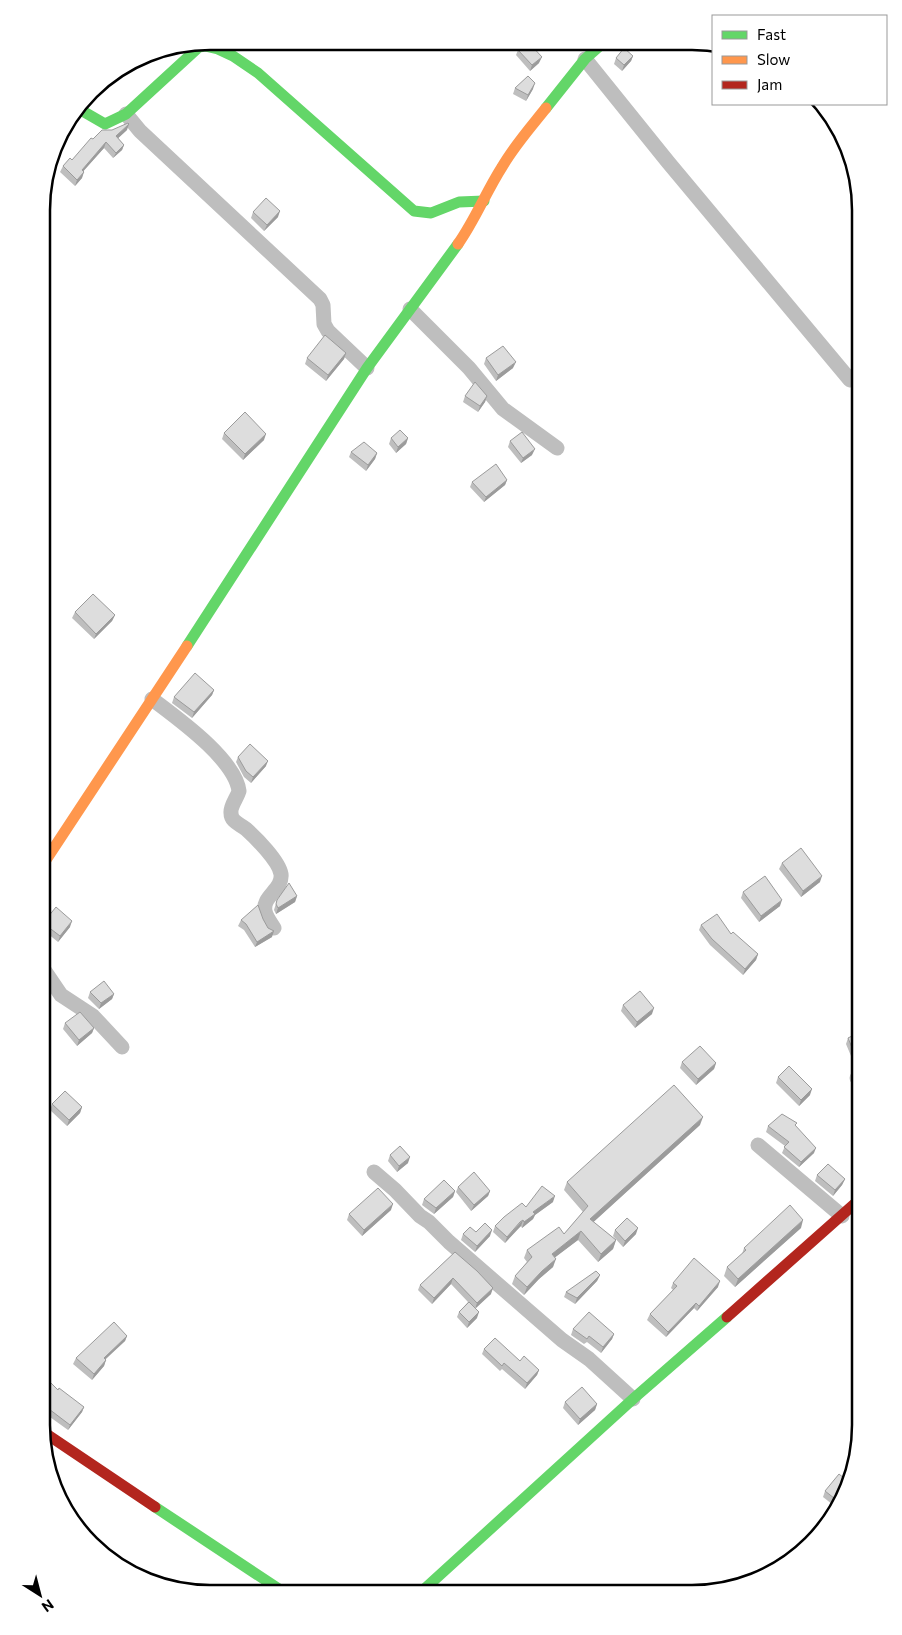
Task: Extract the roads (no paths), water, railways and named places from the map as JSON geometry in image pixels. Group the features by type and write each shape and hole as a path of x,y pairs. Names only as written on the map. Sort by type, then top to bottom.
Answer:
{"street":[{"path":"221,50 252,68 317,127 414,210 431,214 459,202 484,201"},
{"path":"50,854 368,368 469,229 501,168 518,143 585,59 595,50"},
{"path":"84,112 105,124 126,114 195,51"},
{"path":"585,59 668,162 850,380"},
{"path":"126,114 140,131 320,299 323,305 324,324 328,331 368,368"},
{"path":"410,308 470,368 503,409 557,448"},
{"path":"152,699 193,731 228,767 235,777 239,791 232,806 231,815 233,820 248,830 277,864 281,873 281,882 264,908 274,928"},
{"path":"50,979 61,995 93,1016 122,1047"},
{"path":"758,1145 842,1216"},
{"path":"374,1172 449,1242 562,1340 590,1360 633,1399"},
{"path":"429,1585 633,1399 852,1207"},
{"path":"51,1437 274,1585"}]}
